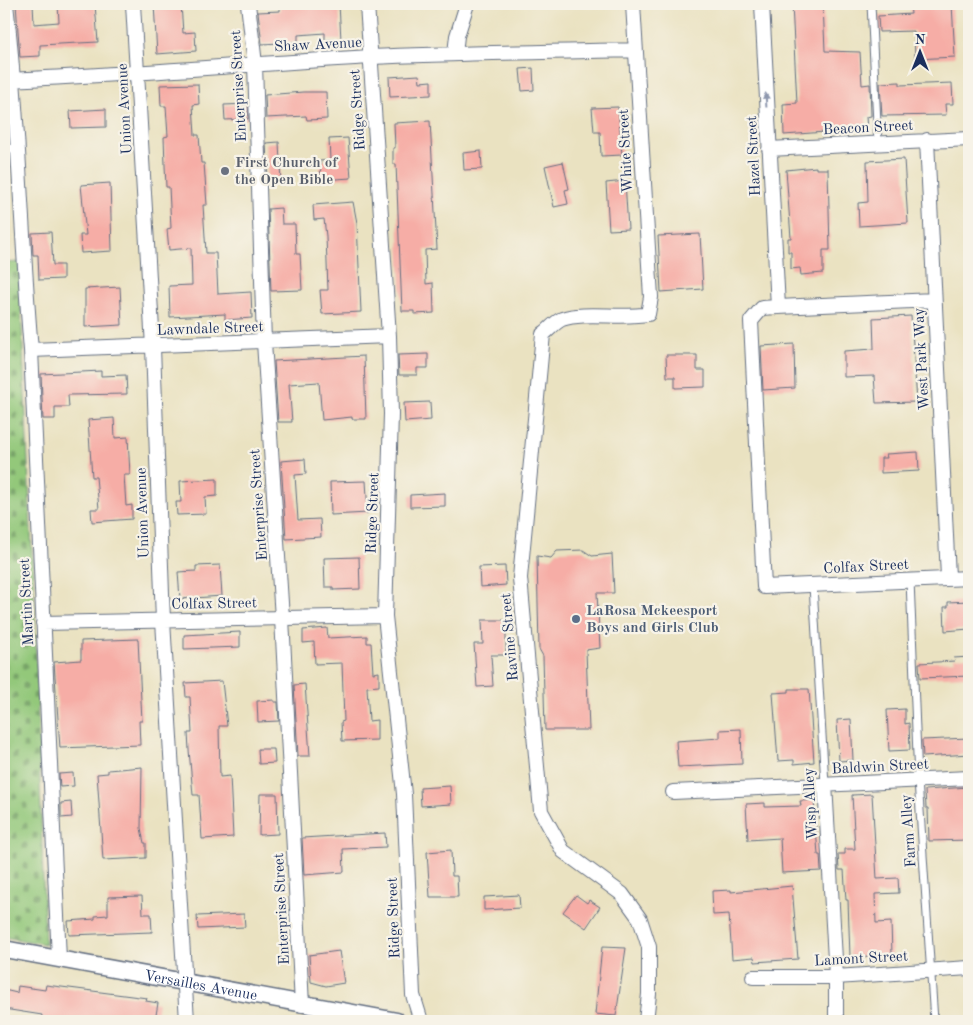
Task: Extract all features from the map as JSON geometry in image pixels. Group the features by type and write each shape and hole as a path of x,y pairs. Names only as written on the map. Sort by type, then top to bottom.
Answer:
{"street":[{"name":"Martin Street","path":"6,4 9,80 18,148 23,255 31,350 59,959"},
{"name":"Union Avenue","path":"133,4 153,347 163,621 187,1021"},
{"name":"Enterprise Street","path":"248,4 255,64 264,342 282,618 302,1005"},
{"name":"Ridge Street","path":"367,4 390,336 391,414 385,616 404,794 413,995 421,1021"},
{"path":"455,53 457,36 467,4"},
{"name":"White Street","path":"633,4 650,297"},
{"name":"Hazel Street","path":"762,4 778,307"},
{"name":"Shaw Avenue","path":"9,80 138,74 370,57 455,53 636,50"},
{"name":"Beacon Street","path":"769,149 969,139"},
{"name":"West Park Way","path":"927,140 948,578"},
{"name":"Ravine Street","path":"646,1021 649,994 650,947 640,919 622,894 563,851 540,811 520,578 544,334 560,320 574,317 632,317 648,314 650,297"},
{"path":"778,307 934,300"},
{"name":"Colfax Street","path":"778,307 762,308 751,321 764,587 969,578"},
{"name":"Lawndale Street","path":"31,350 153,347 390,336"},
{"name":"Colfax Street","path":"43,623 385,616"},
{"name":"Baldwin Street","path":"672,792 969,778"},
{"name":"Wisp Alley","path":"825,784 836,977 836,1021"},
{"name":"Versailles Avenue","path":"4,949 302,1005 398,1021"},
{"name":"Lamont Street","path":"753,977 836,977 969,968"}],"lane":[{"path":"871,4 878,143"},
{"path":"4,149 18,148"},
{"name":"Farm Alley","path":"910,580 918,780 934,1021"},
{"name":"Wisp Alley","path":"814,586 825,784"}],"green space":[{"path":"19,262 35,621 45,944 4,937 4,263"}],"building":[{"path":"16,4 33,4 34,24 59,22 58,4 95,4 98,42 40,45 40,56 20,57"},
{"path":"154,4 181,4 183,33 195,32 196,51 157,54"},
{"path":"280,4 339,4 341,40 325,40 325,33 298,35 298,42 262,44 258,12 280,11"},
{"path":"792,4 823,4 825,51 860,52 862,85 870,84 871,116 866,117 867,129 784,135 783,104 797,103"},
{"path":"910,4 952,4 955,57 915,59 914,31 879,32 878,16 911,14"},
{"path":"533,68 534,90 522,91 520,69"},
{"path":"419,75 420,82 431,81 431,95 390,97 389,77"},
{"path":"900,82 900,85 952,83 953,104 945,104 946,115 882,116 880,83"},
{"path":"198,84 199,104 193,105 195,135 199,135 201,163 204,163 207,205 203,205 206,253 216,253 218,294 251,292 252,318 225,320 225,314 170,317 169,286 192,285 191,248 169,250 167,229 171,228 169,187 166,187 164,137 168,136 166,106 161,106 160,85"},
{"path":"326,92 327,119 307,120 306,116 266,118 265,95"},
{"path":"248,104 248,119 225,120 224,105"},
{"path":"618,107 622,155 601,156 600,132 594,132 592,108"},
{"path":"106,109 106,127 71,128 70,111"},
{"path":"430,121 437,249 425,250 426,284 433,283 434,313 414,314 414,311 402,311 396,164 393,164 393,148 395,148 394,123"},
{"path":"348,138 351,178 321,180 320,161 330,160 329,139"},
{"path":"279,142 281,183 268,184 266,143"},
{"path":"481,151 482,169 464,170 463,153"},
{"path":"904,159 908,223 859,226 858,203 868,202 867,161"},
{"path":"563,162 569,189 565,190 568,204 554,207 545,166"},
{"path":"816,167 816,169 828,169 830,250 823,250 823,273 801,275 800,268 791,269 791,252 788,252 788,238 791,238 786,170"},
{"path":"625,181 628,229 609,230 606,183"},
{"path":"110,183 112,251 81,253 80,235 86,235 81,185"},
{"path":"353,202 357,223 361,312 322,314 320,290 328,290 326,236 324,219 314,220 313,205"},
{"path":"281,208 282,224 295,224 296,254 300,254 302,290 271,291 268,209"},
{"path":"51,232 53,265 63,265 63,279 39,280 38,255 33,255 32,233"},
{"path":"700,234 703,289 661,292 658,236"},
{"path":"120,287 122,325 85,327 85,289"},
{"path":"911,316 917,402 876,403 874,376 844,377 844,351 874,349 873,318"},
{"path":"794,344 795,388 763,390 761,346"},
{"path":"428,354 428,368 417,368 417,375 399,375 398,355"},
{"path":"666,355 697,355 697,370 705,370 705,387 675,388 675,377 667,377"},
{"path":"364,356 366,419 352,419 352,417 322,420 319,382 289,384 292,422 278,422 274,361"},
{"path":"101,371 101,376 126,375 127,394 68,395 69,407 55,407 55,419 43,419 41,374"},
{"path":"430,402 431,420 405,422 404,403"},
{"path":"114,418 115,438 128,437 130,475 124,475 126,506 132,505 132,519 92,522 91,509 99,509 96,477 92,477 88,420"},
{"path":"918,452 919,471 881,473 881,458 887,458 886,454"},
{"path":"305,459 306,474 295,475 298,520 320,519 321,537 286,539 281,461"},
{"path":"217,479 217,496 205,497 206,514 177,515 176,502 181,502 180,481"},
{"path":"366,481 368,513 331,515 330,482"},
{"path":"445,493 445,506 410,507 410,495"},
{"path":"583,550 592,556 612,554 614,593 597,593 600,648 586,650 589,730 545,730 543,656 539,649 537,556 551,558 557,551"},
{"path":"359,557 360,589 333,590 333,587 325,587 324,558"},
{"path":"220,565 222,596 180,599 178,572 196,571 196,566"},
{"path":"505,566 506,585 480,587 479,567"},
{"path":"969,601 969,629 945,631 944,607 948,607 948,602"},
{"path":"482,620 506,620 506,655 491,655 493,686 477,687 474,644 483,644"},
{"path":"327,628 328,638 367,636 367,643 371,643 373,673 379,672 379,686 367,687 369,721 377,720 377,740 342,741 341,722 344,721 342,663 315,664 314,642 303,643 303,630"},
{"path":"240,632 240,647 184,649 184,635"},
{"path":"138,639 142,721 139,721 140,745 60,748 54,662 81,660 81,641"},
{"path":"969,657 969,676 920,678 919,663 955,661 954,658"},
{"path":"222,681 227,726 219,726 220,777 230,776 233,837 202,839 199,795 193,795 188,733 192,733 190,697 186,697 185,683"},
{"path":"305,684 310,756 298,756 294,685"},
{"path":"789,689 809,689 814,762 794,764 794,760 778,761 773,693 789,692"},
{"path":"274,700 274,702 278,702 279,721 258,722 257,701"},
{"path":"905,709 905,724 909,723 910,750 889,751 887,710"},
{"path":"851,719 853,760 839,761 837,720"},
{"path":"741,729 742,764 678,767 676,741 720,738 720,730"},
{"path":"969,738 969,754 923,757 922,740"},
{"path":"258,749 274,749 275,763 259,764"},
{"path":"142,767 141,828 144,843 146,843 146,858 103,860 97,774 108,773 108,770"},
{"path":"73,773 74,786 60,787 59,774"},
{"path":"450,786 451,804 421,806 420,788"},
{"path":"969,787 969,840 929,841 928,808 926,808 925,790"},
{"path":"260,794 277,794 278,834 259,835"},
{"path":"872,794 877,879 898,878 899,893 875,894 876,923 891,922 892,955 850,957 848,900 846,900 844,870 839,870 838,854 845,854 845,849 855,849 852,795"},
{"path":"814,800 821,871 782,873 780,838 748,840 746,804 765,803 765,807 801,806 800,801"},
{"path":"71,802 72,817 61,818 61,803"},
{"path":"385,833 386,847 343,849 344,872 304,875 302,838"},
{"path":"451,850 452,876 457,876 458,897 430,897 427,852"},
{"path":"792,886 798,959 755,962 754,957 732,959 729,914 713,915 712,891 731,890 731,892"},
{"path":"519,895 520,908 484,910 484,897"},
{"path":"576,895 587,903 589,900 600,907 586,928 563,912"},
{"path":"142,896 143,914 151,914 152,932 69,935 68,921 95,919 95,916 108,915 108,897"},
{"path":"244,914 245,927 198,929 197,916"},
{"path":"602,947 626,948 616,1016 595,1014"},
{"path":"339,951 344,983 326,986 311,982 309,955"},
{"path":"46,985 147,998 146,1001 158,1003 155,1021 41,1021 42,1015 4,1009 4,990 17,993 18,986 45,990"}],"place":[{"name":"First Church of the Open Bible","path":"225,171"},
{"name":"LaRosa Mckeesport Boys and Girls Club","path":"576,619"}]}
